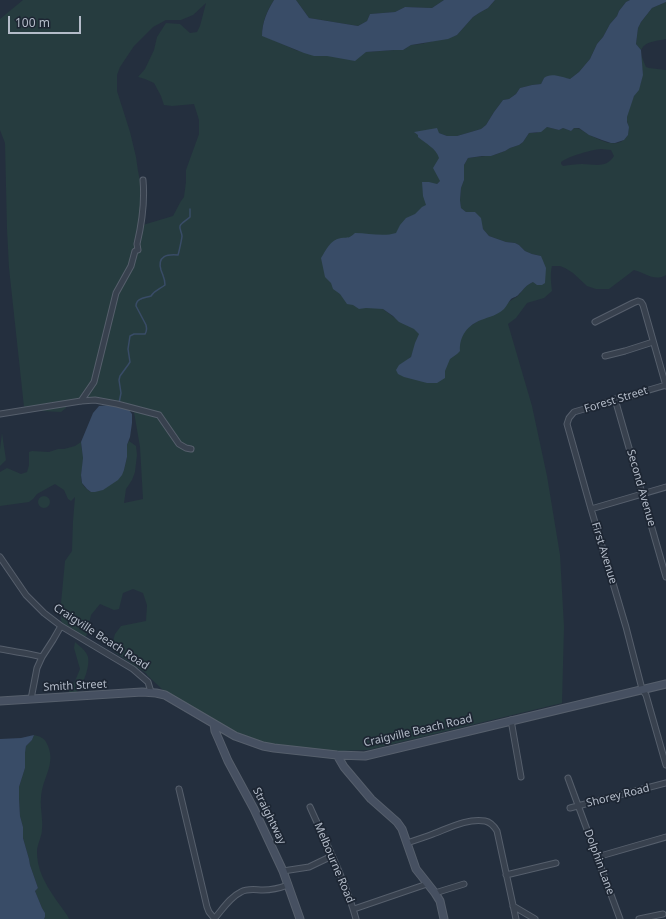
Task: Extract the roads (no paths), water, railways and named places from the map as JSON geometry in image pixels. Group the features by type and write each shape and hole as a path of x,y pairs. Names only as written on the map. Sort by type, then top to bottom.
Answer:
{"main road":[{"name":"Craigville Beach Road","path":"151,692 168,697 235,736 263,746 337,756 364,756 666,684"},
{"name":"Smith Street","path":"0,701 151,692"},
{"name":"Straightway","path":"214,724 218,740 254,809 283,871 300,919"},
{"path":"337,756 344,768 371,799 397,822 402,829 416,869 435,893 441,905 444,919"}],"street":[{"path":"81,401 94,382 116,293 131,266 136,251 138,250 137,244 144,207 143,180"},
{"path":"595,322 639,301 643,305 666,385"},
{"path":"605,356 653,342"},
{"name":"Forest Street","path":"569,418 574,412 666,385"},
{"path":"88,390 95,400"},
{"name":"Second Avenue","path":"615,399 666,577"},
{"path":"0,414 95,400 159,415 179,444 186,448 192,449"},
{"name":"First Avenue","path":"569,418 567,424 568,430 626,627 642,689 646,695 666,765"},
{"path":"591,509 666,487"},
{"name":"Craigville Beach Road","path":"0,557 20,587 44,614 138,673 148,682 151,692"},
{"path":"31,699 37,668 61,626"},
{"path":"0,649 42,657"},
{"path":"510,720 521,777"},
{"name":"Dolphin Lane","path":"568,778 620,919"},
{"name":"Shorey Road","path":"570,808 666,783"},
{"path":"179,789 207,907 214,919 230,900 242,892 250,890 269,890 288,885"},
{"name":"Melbourne Road","path":"310,807 354,909 356,919"},
{"path":"407,843 466,823 477,821 486,822 495,827 516,919"},
{"path":"597,857 666,837"},
{"path":"283,871 309,866 332,856"},
{"path":"506,875 556,863"},
{"path":"354,909 427,884"},
{"path":"435,893 464,884"},
{"path":"513,906 535,919"},
{"path":"220,912 222,919"},
{"path":"639,919 663,914"}],"water":[{"path":"274,0 296,0 309,18 358,26 367,21 370,14 395,12 405,7 432,8 444,0 495,0 488,8 473,17 457,35 448,39 411,45 403,50 366,52 355,61 327,56 314,56 262,36 265,17"},
{"path":"630,0 666,0 666,2 652,8 638,28 636,44 641,50 643,75 639,90 634,96 627,117 629,127 628,135 624,140 611,143 589,135 579,128 574,128 571,131 563,128 559,130 547,127 541,132 529,133 519,145 491,156 468,158 464,165 464,180 461,188 460,200 461,208 466,212 475,212 481,218 483,229 489,236 506,242 515,243 525,251 541,256 546,268 545,283 542,285 537,285 533,282 531,283 517,296 511,299 502,311 476,322 468,328 461,341 460,351 450,359 445,371 445,378 437,383 427,383 398,374 396,370 399,365 411,357 419,334 414,329 399,322 383,309 359,309 353,305 347,304 340,294 333,289 331,283 325,277 321,258 334,241 341,238 350,237 355,233 381,235 396,233 406,218 415,214 426,205 423,196 422,182 437,184 440,181 433,168 439,158 433,149 414,132 437,128 439,133 447,136 457,136 481,129 486,125 503,100 509,99 516,94 520,88 541,84 544,78 550,75 570,79 579,72 590,59 597,44 603,37 610,24 626,2"},
{"path":"110,405 129,410 132,414 130,437 127,445 127,457 124,470 118,480 103,490 91,492 82,483 81,475 83,458 81,442 93,413 99,406"},
{"path":"34,735 32,740 26,746 25,768 19,787 20,816 23,827 23,838 38,888 35,891 45,913 45,917 44,919 0,919 0,739 21,738"}],"waterway":[{"path":"119,403 121,393 119,380 120,376 130,362 128,349 130,336 134,334 145,334 147,329 136,303 141,299 151,296 165,285 160,262 164,257 178,255 182,236 180,226 190,217 190,209"}]}
